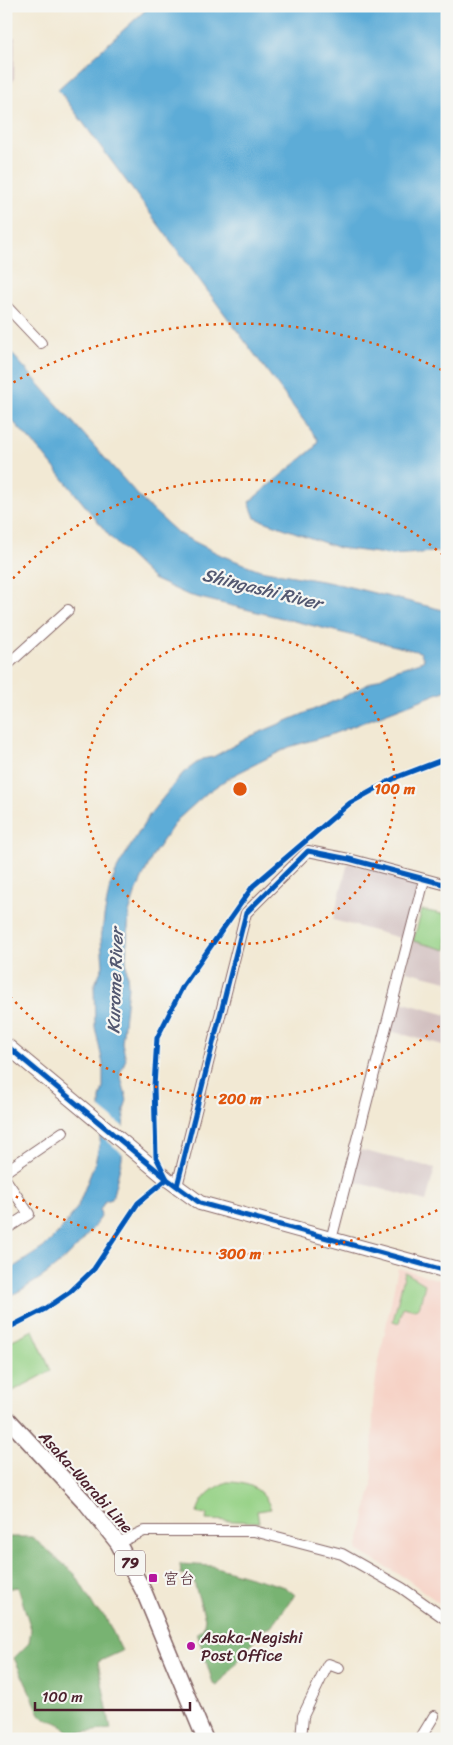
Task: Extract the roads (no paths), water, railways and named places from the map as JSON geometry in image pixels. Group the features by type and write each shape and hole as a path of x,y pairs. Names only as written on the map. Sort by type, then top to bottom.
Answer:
{"main road":[{"name":"Asaka-Warabi Line","path":"7,1419 86,1503 118,1543 144,1592 205,1739"}],"street":[{"path":"6,306 41,343"},
{"path":"6,666 68,610"},
{"path":"177,1186 246,913 308,851 349,859 447,885"},
{"path":"331,1240 424,880"},
{"path":"6,1045 80,1108 177,1186 204,1205 447,1271"},
{"path":"6,1171 64,1132"},
{"path":"6,1180 29,1214 6,1229"},
{"path":"118,1543 144,1531 254,1531 342,1554 402,1588 447,1620"},
{"path":"300,1739 303,1716 328,1664 339,1668"},
{"path":"420,1739 434,1716"}],"water":[{"path":"150,6 447,6 447,551 393,555 339,548 255,518 249,502 314,448 318,440 58,89"},
{"path":"6,347 144,502 179,534 223,556 260,570 338,584 447,611 447,690 330,735 289,747 230,777 208,792 177,820 153,855 135,894 129,913 126,959 128,986 122,1043 126,1059 120,1073 127,1100 124,1109 122,1159 112,1199 105,1201 100,1210 101,1217 70,1254 35,1282 6,1298 6,1272 43,1248 61,1230 77,1208 95,1163 100,1141 100,1098 103,1087 103,1064 95,1027 94,986 103,966 101,939 104,917 110,886 119,865 150,814 183,773 202,759 213,757 251,736 341,698 395,670 423,661 424,659 420,652 188,595 153,579 111,538 44,455 6,414"}],"place":[{"name":"宮台","path":"153,1578"},
{"name":"Asaka-Negishi Post Office","path":"191,1646"}],"water label":[{"name":"Shingashi River","path":"262,589"},
{"name":"Kurome River","path":"115,981"}]}
